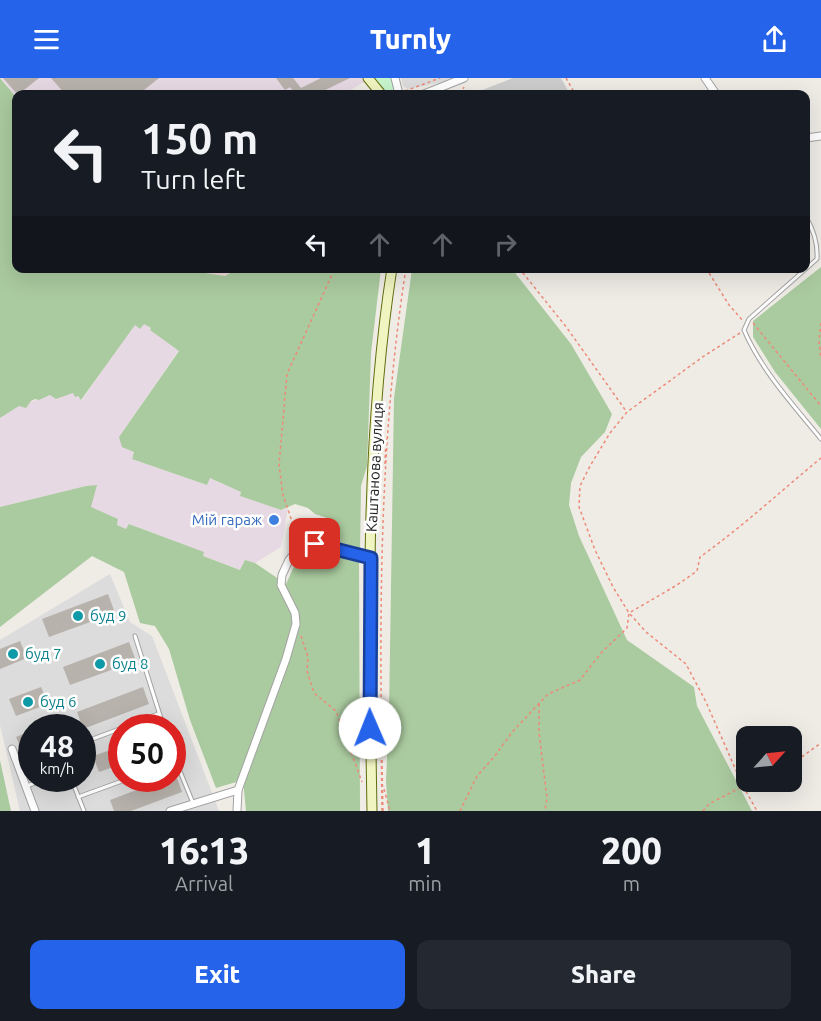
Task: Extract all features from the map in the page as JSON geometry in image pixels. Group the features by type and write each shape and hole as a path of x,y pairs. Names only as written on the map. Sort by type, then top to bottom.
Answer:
{"main road":[{"path":"368,78 378,90"},
{"name":"Каштанова вулиця","path":"372,811 371,558 379,378 391,273"}],"street":[{"path":"434,90 464,78"},
{"path":"237,811 238,789 286,659 296,624 295,613 281,585 282,575 299,548 315,544 371,558"},
{"path":"12,749 18,764"},
{"path":"170,811 238,789"},
{"path":"29,792 35,811"}],"lane":[{"path":"810,224 817,259 810,265"},
{"path":"801,273 749,319 744,330 750,343 788,399 821,440"},
{"path":"135,636 158,714"},
{"path":"78,797 108,786"},
{"path":"186,787 193,802"},
{"path":"76,792 84,811"}],"path":[{"path":"408,90 440,78"},
{"path":"297,536 283,495 279,465 287,374 333,273"},
{"path":"383,811 384,500 389,403 405,273"},
{"path":"383,811 381,674 384,481 388,403 405,273"},
{"path":"523,273 567,328 627,412"},
{"path":"709,273 729,305 745,324"},
{"path":"749,319 821,406"},
{"path":"821,323 819,341 821,359"},
{"path":"736,770 706,702 686,664 646,632 629,613 613,587 595,550 579,507 580,486 590,466 610,433 627,412 744,330"},
{"path":"629,613 697,571 700,557 821,458"},
{"path":"460,811 477,776 513,731 548,694 580,680 600,653 627,628 629,613"},
{"path":"296,624 308,657 307,671 314,693 336,711 364,786"},
{"path":"539,704 539,733 547,798 546,811"},
{"path":"802,757 821,743"},
{"path":"383,784 390,811"},
{"path":"703,811 709,804 736,788"},
{"path":"746,792 757,811"}],"shaded area":[{"path":"1,78 369,79 351,90 301,90 299,87 295,90 12,90 12,92"},
{"path":"401,78 464,78 408,89 403,86"},
{"path":"513,78 561,78 568,90 482,90"},
{"path":"205,273 230,273 225,276"},
{"path":"144,323 151,328 150,330 179,350 119,437 134,452 132,459 207,485 210,478 241,492 240,496 281,510 288,508 281,547 255,563 245,560 241,570 203,556 203,552 130,524 126,529 117,525 118,519 90,507 97,485 0,507 0,418 19,406 51,395 56,399 73,393 82,400 126,336 135,325"},
{"path":"110,574 130,622 152,636 182,714 108,714 108,792 186,792 186,725 219,811 20,811 0,725 0,640"}],"green space":[{"path":"0,78 12,92 12,273 205,273 225,276 230,273 381,273 371,353 367,466 361,486 360,553 340,543 327,532 327,518 315,514 308,508 295,504 281,510 240,496 241,492 210,478 207,485 132,459 134,452 122,447 119,437 179,351 144,324 140,329 135,325 81,400 73,393 56,399 50,395 31,401 26,408 19,406 0,418"},
{"path":"368,78 395,78 398,90 378,90"},
{"path":"821,267 821,429 775,372 753,337 753,321"},
{"path":"411,273 515,273 571,344 612,414 605,432 581,457 571,483 569,505 579,536 627,640 694,687 697,706 736,780 736,792 742,792 752,811 388,811 386,781 394,398"},
{"path":"97,485 91,507 118,519 117,525 126,529 129,524 204,552 203,556 240,570 245,560 255,563 286,584 296,562 305,552 316,552 359,561 360,811 246,811 243,780 216,788 190,720 169,649 155,626 140,623 124,572 92,556 0,627 0,507"},
{"path":"0,760 11,811 0,811"}],"building":[{"path":"3,78 39,78 24,90 14,90"},
{"path":"51,78 159,78 144,90 62,90"},
{"path":"276,78 293,78 301,88 321,78 350,78 325,90 292,90 290,87 285,90"},
{"name":"буд 9","path":"108,594 115,613 49,637 42,619"},
{"name":"буд 7","path":"20,641 27,658 0,669 0,649"},
{"name":"буд 8","path":"129,642 136,661 70,685 63,667"},
{"name":"буд 6","path":"41,687 48,704 16,716 9,699"},
{"path":"143,687 149,704 123,714 108,714 108,720 96,724 96,714 78,714 77,712"},
{"path":"108,751 108,769 99,772 96,755"},
{"path":"131,792 182,792 131,811 114,811 110,800"}],"place":[{"name":"Мій гараж","path":"274,520"},
{"name":"буд 9","path":"78,616"},
{"name":"буд 7","path":"13,654"},
{"name":"буд 8","path":"100,664"},
{"name":"буд 6","path":"28,702"}],"route":[{"path":"315,544 371,558 370,728"}]}
